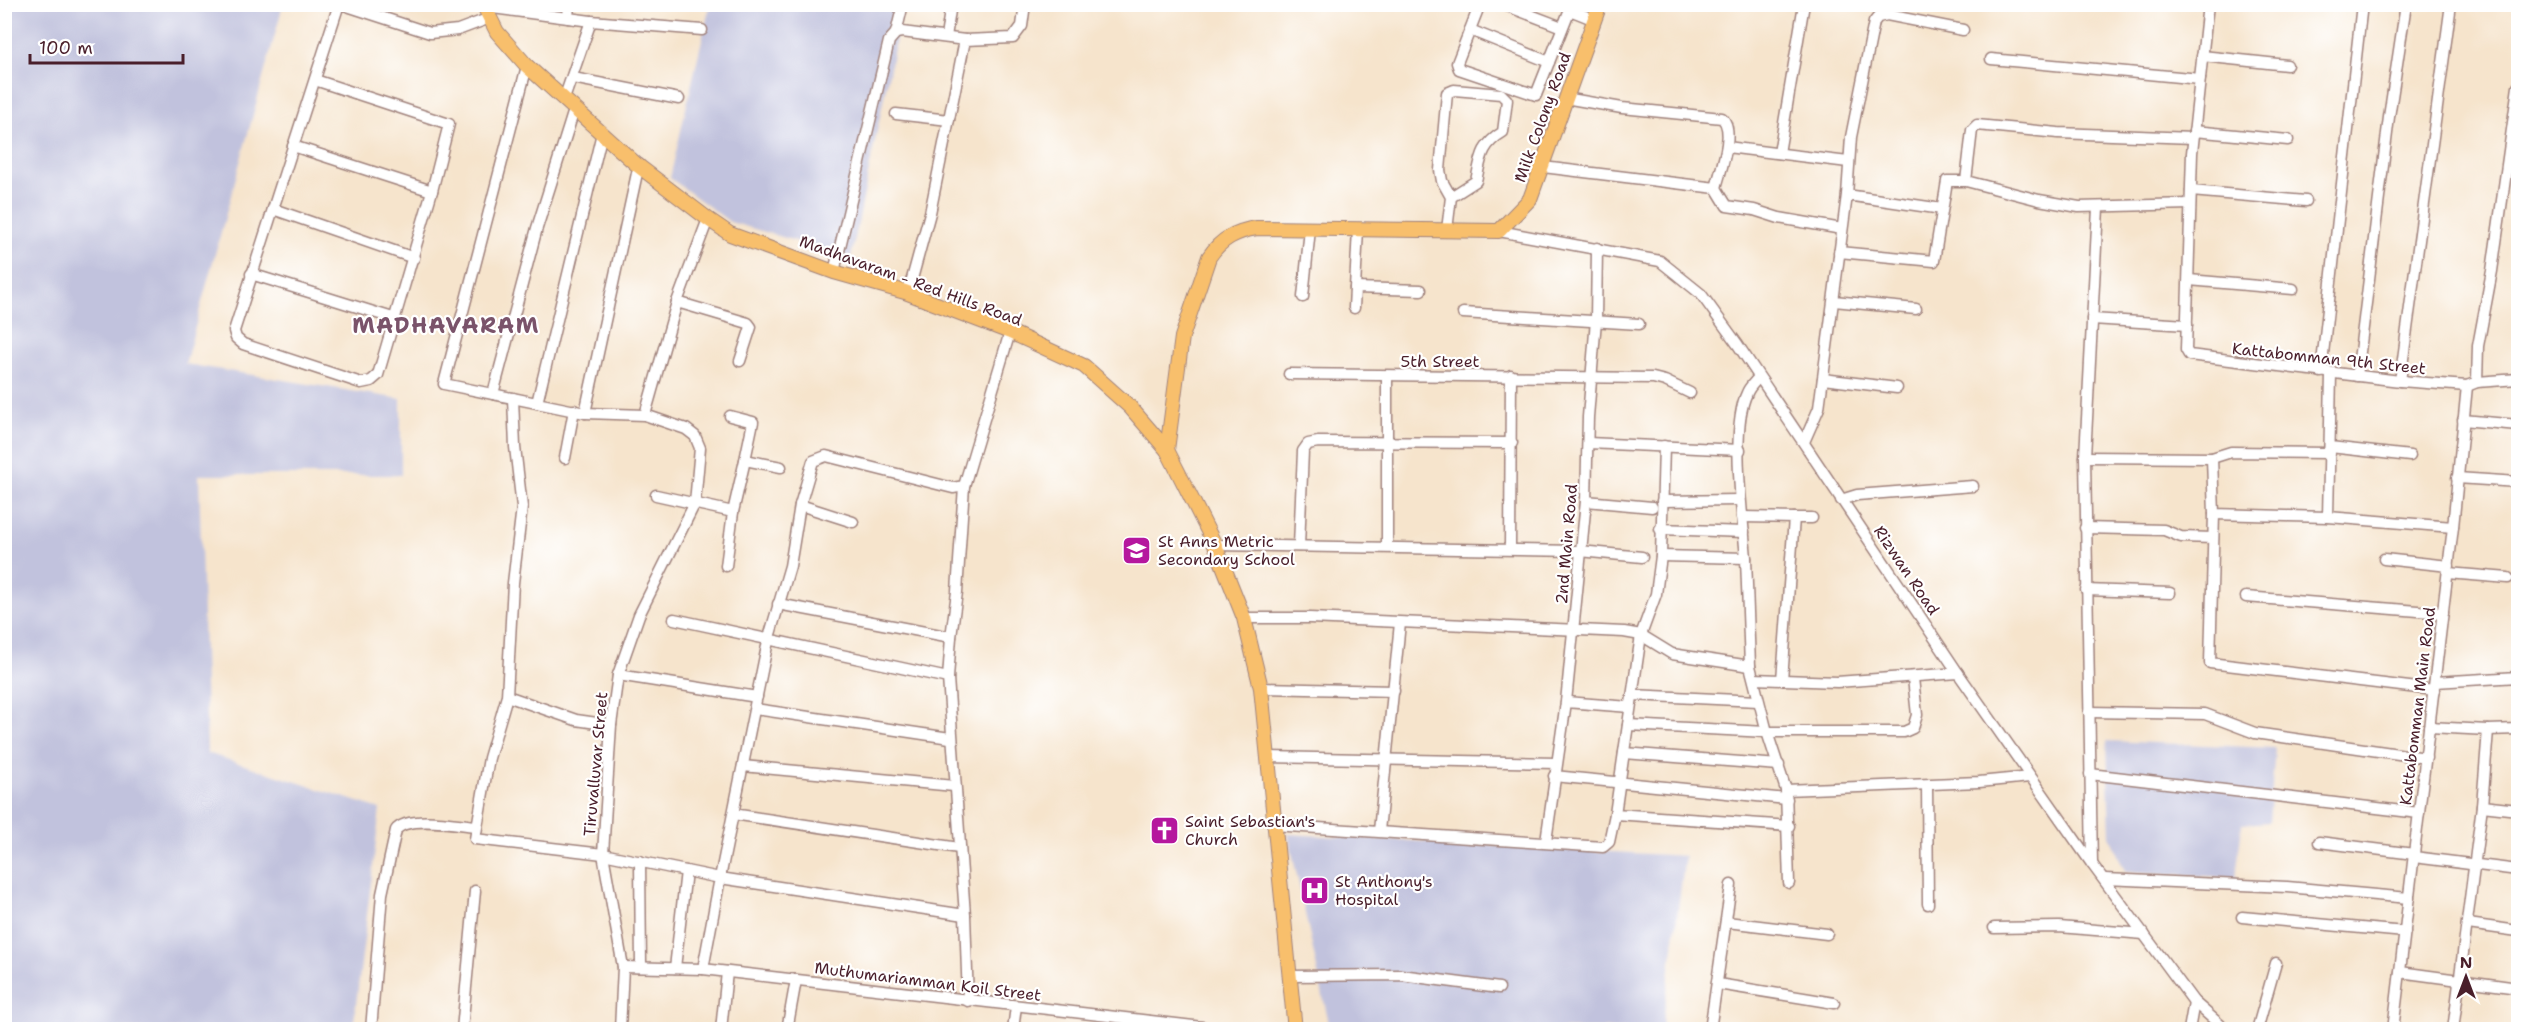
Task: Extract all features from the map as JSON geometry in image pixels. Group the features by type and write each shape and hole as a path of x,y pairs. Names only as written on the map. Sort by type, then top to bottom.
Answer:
{"main road":[{"name":"Milk Colony Road","path":"1499,231 1530,199 1543,167 1564,98 1600,4"},
{"name":"Madhavaram - Red Hills Road","path":"486,10 497,32 527,66 569,105 639,164 730,234 834,272 905,292 1010,333 1084,366 1130,407 1167,450 1215,545 1244,618 1261,688 1295,1029"},
{"path":"1167,450 1182,337 1209,257 1223,240 1246,229 1499,231"},
{"name":"Madhavaram - Red Hills Road","path":"1294,1004 1306,1029"}],"street":[{"path":"315,80 449,124 396,319 378,375 371,381 361,382 243,344 236,338 234,331 292,146 340,4 430,33 458,30 486,10 702,30"},
{"path":"568,18 570,4"},
{"path":"834,272 887,48 896,33 903,4"},
{"path":"946,38 951,4"},
{"path":"896,33 965,40 1013,38 1022,26 1024,4"},
{"path":"1480,4 1457,63 1459,69 1536,95 1571,7 1595,20"},
{"path":"1502,4 1562,27"},
{"path":"1779,153 1804,4"},
{"path":"2092,319 2187,324 2194,135 2208,4"},
{"path":"2328,517 2330,450 2326,373 2362,4"},
{"path":"2357,376 2389,117 2406,4"},
{"path":"2400,381 2451,4"},
{"path":"1804,442 1816,419 1823,379 1847,195 1848,162 1875,19 1887,15 1963,30"},
{"path":"493,394 569,105 573,78 591,21"},
{"path":"1470,30 1549,62"},
{"path":"905,292 912,279 930,213 965,40"},
{"path":"2202,57 2287,65"},
{"path":"1991,59 2200,79"},
{"path":"527,66 444,384 585,413 645,416 677,302 708,219"},
{"path":"573,78 679,99"},
{"name":"Kattabomman Main Road","path":"2393,1029 2453,527 2463,420 2472,384 2492,271 2518,87"},
{"path":"1447,230 1451,197 1442,181 1440,170 1447,93 1454,90 1501,94 1507,100 1503,132 1490,140 1476,181 1451,197"},
{"path":"1564,98 1622,108 1722,118 1727,126 1727,147 1716,188 1727,206 1842,229"},
{"path":"896,114 949,120"},
{"path":"1966,181 1972,130 1977,125 2058,133 2194,135 2288,140"},
{"path":"537,403 602,133"},
{"path":"292,146 432,191"},
{"path":"1727,147 1848,162"},
{"path":"585,413 639,164"},
{"path":"1543,167 1716,188"},
{"path":"1839,252 1931,262 1935,259 1948,180 1966,181 2038,200 2098,208 2190,204"},
{"path":"2191,190 2306,201"},
{"path":"1847,195 1942,209"},
{"path":"2092,864 2085,457 2098,208"},
{"path":"273,209 414,258"},
{"path":"1302,297 1310,229"},
{"path":"1354,308 1358,229"},
{"name":"Rizwan Road","path":"1499,231 1660,261 1672,268 1701,294 1804,442 1958,673 2092,864 2194,1002 2226,1029"},
{"name":"2nd Main Road","path":"1546,841 1566,702 1586,501 1591,377 1596,320 1597,248"},
{"path":"251,274 396,319"},
{"path":"2189,280 2293,289"},
{"path":"1355,288 1421,290"},
{"path":"1834,301 1917,309"},
{"path":"677,302 748,323 751,327 740,361"},
{"path":"1463,313 1638,324"},
{"name":"Kattabomman 9th Street","path":"2187,324 2186,350 2189,355 2400,381 2472,384 2518,379"},
{"path":"968,1000 965,915 950,738 948,678 958,580 964,486 1010,333"},
{"name":"5th Street","path":"1289,374 1511,375 1659,379 1690,393"},
{"path":"1510,549 1511,375"},
{"path":"1387,376 1387,547"},
{"path":"1758,378 1747,392 1742,406 1739,500 1746,558 1750,666 1786,794 1789,826 1789,884"},
{"path":"1823,379 1897,388"},
{"path":"513,398 515,447 522,507 513,583 507,696 489,758 475,826 475,839 603,854 720,878 965,915"},
{"path":"565,458 573,410"},
{"name":"Tiruvalluvar Street","path":"620,1029 623,967 603,854 611,725 618,675 639,615 695,504 700,448 695,436 686,429 645,416"},
{"path":"726,566 734,513 753,422 730,416"},
{"path":"2463,420 2518,425"},
{"path":"1299,546 1302,451 1308,444 1318,442 1512,443"},
{"path":"1588,443 1740,450"},
{"path":"1274,825 1605,846 1609,842 1615,814 1641,635 1654,600 1661,556 1657,504 1664,446"},
{"path":"2085,457 2212,458 2231,452 2330,450 2410,456"},
{"path":"703,969 768,641 790,566 800,505 813,461 826,456 953,488 964,486"},
{"path":"2212,458 2214,514 2210,663 2434,686 2518,677"},
{"path":"745,460 781,467"},
{"path":"2457,478 2518,482"},
{"path":"1841,500 1857,495 1972,486"},
{"path":"656,495 734,513"},
{"path":"1586,501 1657,504 1739,500"},
{"path":"800,505 853,522"},
{"path":"2214,514 2328,517 2453,527"},
{"path":"1742,517 1812,518"},
{"path":"1782,680 1794,518"},
{"path":"2085,528 2164,530 2181,537 2213,538"},
{"path":"1660,529 1744,532"},
{"path":"1215,545 1510,549 1580,551 1642,557"},
{"path":"1661,556 1746,558"},
{"path":"2384,559 2508,578"},
{"path":"2086,590 2170,593"},
{"path":"2246,597 2443,613"},
{"path":"778,604 951,637"},
{"path":"1244,618 1400,622 1641,635 1672,654 1750,666"},
{"path":"674,619 948,678"},
{"path":"1379,831 1400,622"},
{"path":"1754,679 1837,682 1958,673"},
{"path":"618,675 757,697"},
{"path":"1628,725 1767,732 1910,731 1917,714 1913,678"},
{"path":"1261,688 1394,691"},
{"path":"1632,695 1758,701"},
{"path":"507,696 576,720 611,725"},
{"path":"1566,702 1630,707"},
{"path":"754,709 950,738"},
{"path":"2089,712 2205,714 2256,733 2426,758"},
{"path":"2429,727 2518,729"},
{"path":"2453,1029 2482,806 2488,730"},
{"path":"1624,753 1779,765"},
{"path":"1268,757 1556,763"},
{"path":"743,766 954,786"},
{"path":"2090,774 2419,813"},
{"path":"1554,776 1786,794 2030,777"},
{"path":"1928,785 1928,904"},
{"path":"2482,806 2518,810"},
{"path":"733,814 959,848"},
{"path":"1615,814 1789,826"},
{"path":"371,1029 382,894 396,830 405,822 413,821 475,826"},
{"path":"2319,842 2518,870"},
{"path":"640,861 641,968"},
{"path":"675,968 686,871"},
{"path":"2105,879 2287,887 2409,898"},
{"path":"1710,1029 1731,885"},
{"path":"462,1029 475,891"},
{"path":"2242,917 2405,932"},
{"path":"1727,922 1827,934"},
{"path":"2468,924 2518,931"},
{"path":"1994,928 2060,927 2144,933"},
{"path":"2257,1029 2276,963"},
{"name":"Muthumariamman Koil Street","path":"623,967 703,969 1228,1029"},
{"path":"721,1029 727,972"},
{"path":"2400,972 2518,988"},
{"path":"1290,976 1401,975 1498,988"},
{"path":"787,1029 796,980"},
{"path":"1718,984 1834,1003"},
{"path":"2188,1029 2194,1002"},
{"path":"1013,1029 1016,1006"}],"shaded area":[{"path":"5,4 283,5 185,364 401,399 401,475 199,475 207,753 380,809 353,1029 5,1029"},
{"path":"710,5 903,5 851,257 730,222 670,178"},
{"path":"2107,741 2275,748 2269,822 2242,824 2236,878 2125,871 2110,837"},
{"path":"1288,834 1685,856 1662,1029 1330,1029"}],"place":[{"name":"St Anns Metric Secondary School","path":"1137,550"},
{"name":"Saint Sebastian's Church","path":"1164,830"},
{"name":"St Anthony's Hospital","path":"1314,890"}],"district":[{"name":"MADHAVARAM","path":"446,325"}]}
